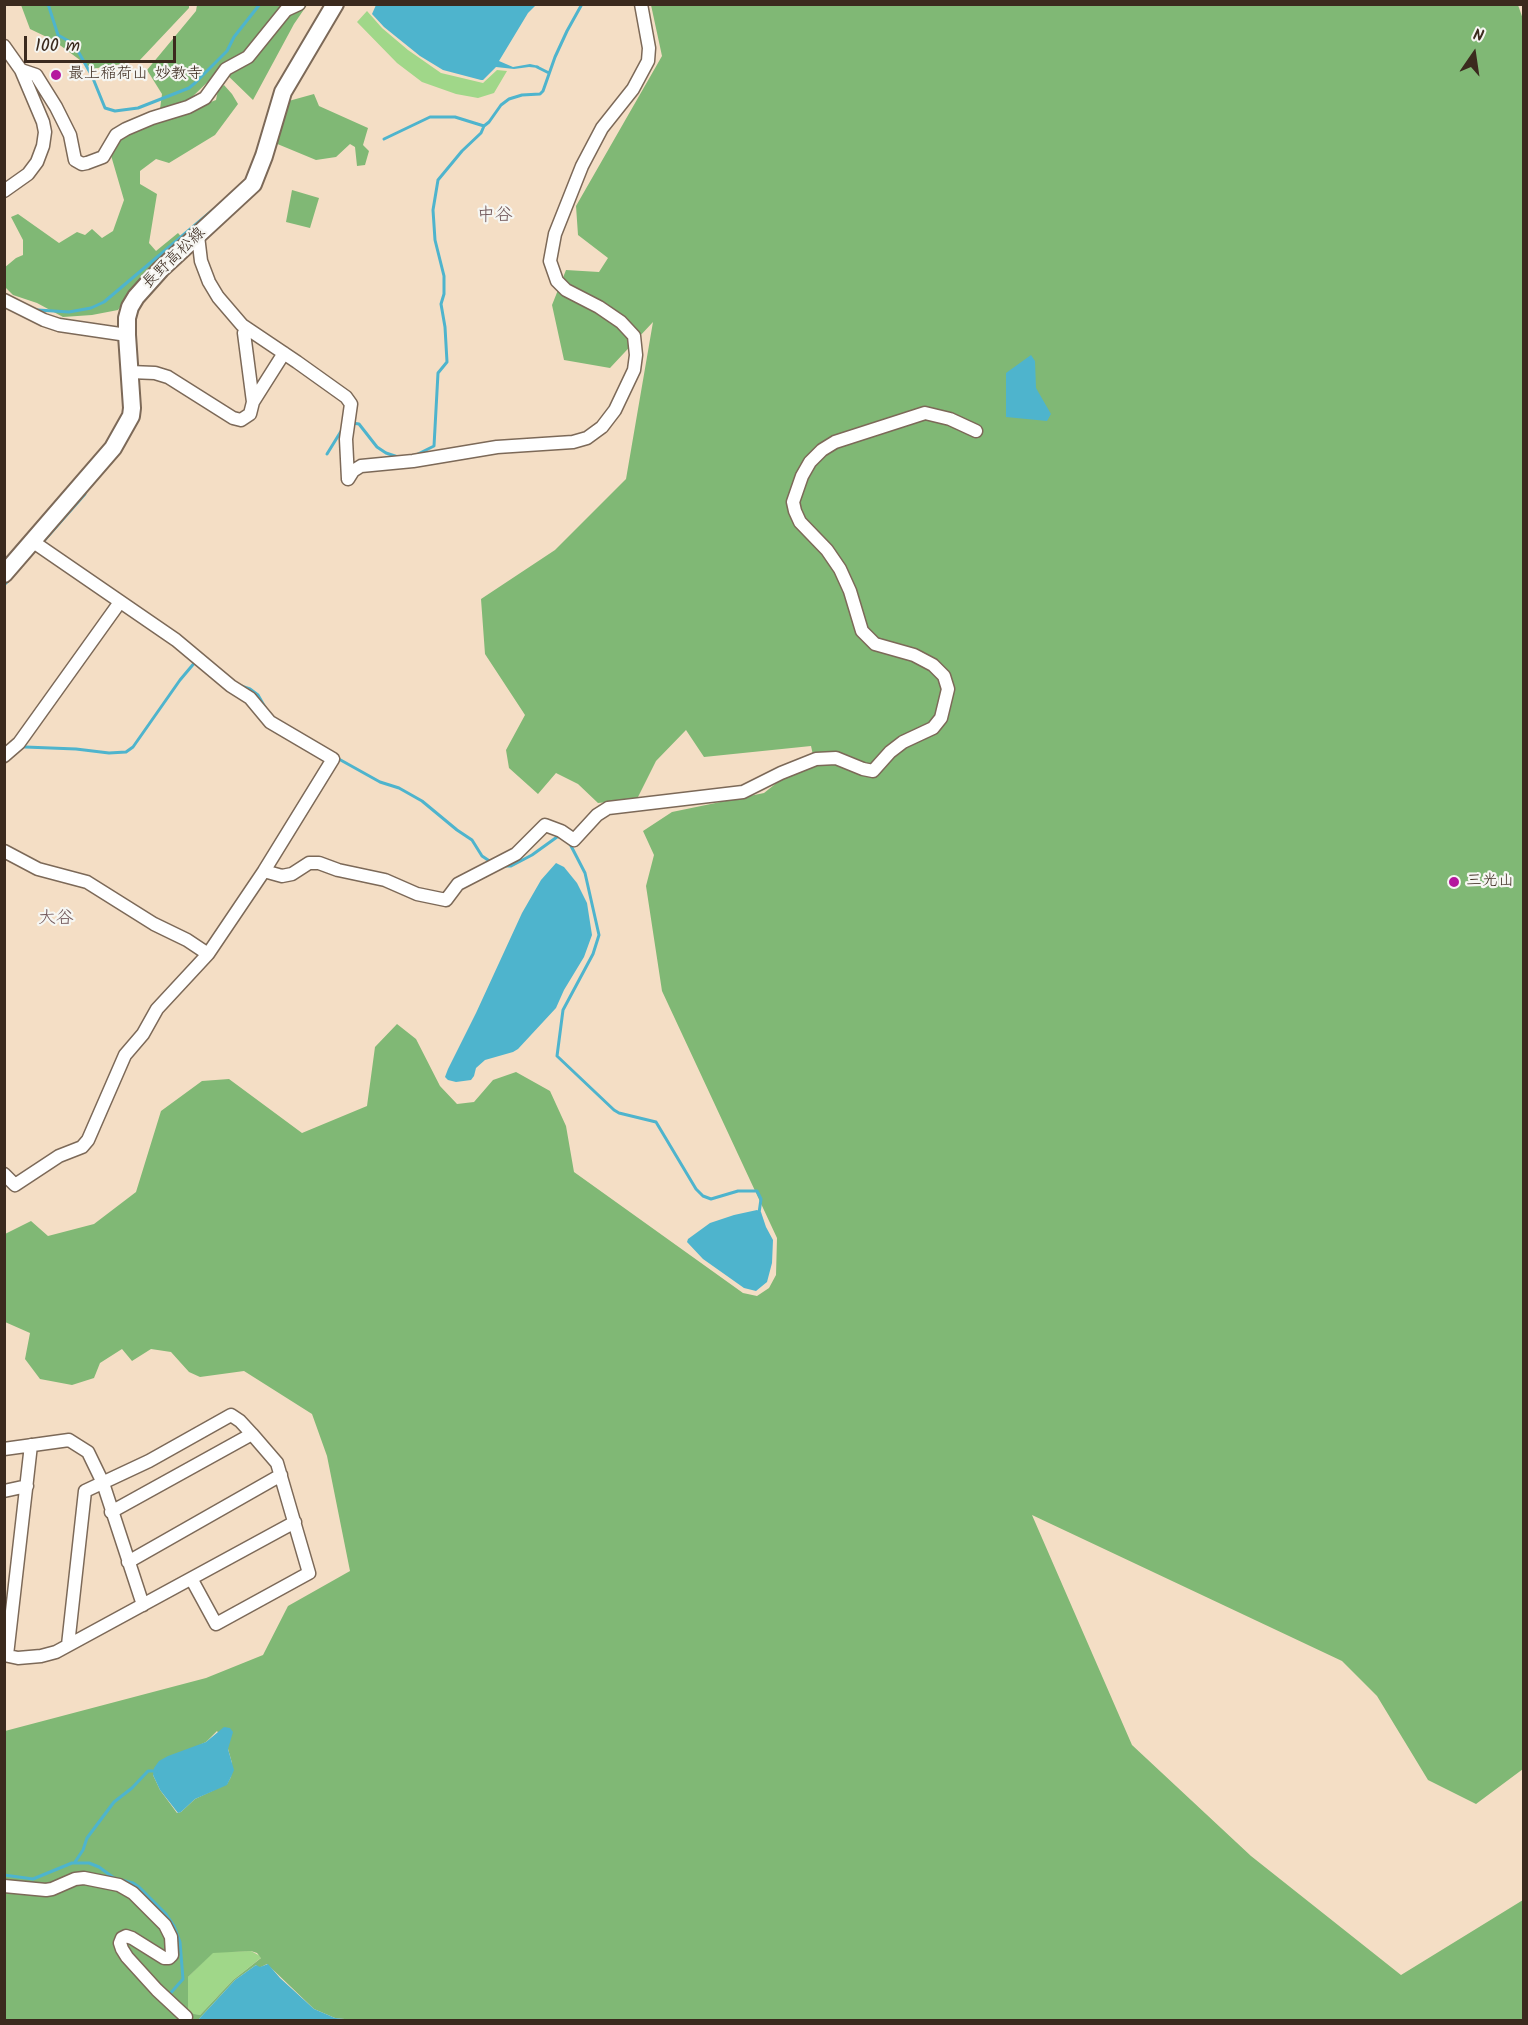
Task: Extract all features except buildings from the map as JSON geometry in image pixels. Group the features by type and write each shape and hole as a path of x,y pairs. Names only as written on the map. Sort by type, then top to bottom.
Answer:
{"main road":[{"name":"長野高松線","path":"4,574 37,544 112,448 132,408 127,318 135,297 161,269 253,184 283,92 335,4"}],"street":[{"path":"21,70 36,75 70,135 75,160 77,163 87,163 104,157 116,135 126,129 188,107 205,98 226,69 248,57 286,10 299,4"},
{"path":"198,236 201,261 209,282 218,297 246,328 284,353 351,404 346,439 348,479 353,471 361,466 413,461 497,447 573,442 587,438 602,427 615,410 634,370 636,355 634,336 621,322 599,307 566,290 557,281 550,261 555,234 582,166 602,128 633,89 648,61 649,48 641,4"},
{"path":"4,46 21,70 45,132 37,162 28,174 4,191"},
{"path":"4,300 58,325 127,335"},
{"path":"246,328 244,333 253,402"},
{"path":"130,372 154,373 168,377 232,418 241,420 250,414 253,402 284,353"},
{"path":"264,871 282,876 292,874 309,863 319,863 338,870 385,880 417,894 446,900 458,884 516,854 545,825 561,831 574,840 597,815 608,808 743,792 816,759 836,758 873,771 890,752 903,742 933,728 941,718 948,689 944,676 933,665 914,655 875,644 861,631 850,591 840,569 827,550 800,522 794,502 802,476 810,462 822,450 835,442 925,413 950,419 976,431"},
{"path":"4,1174 15,1185 59,1156 82,1147 88,1140 125,1055 143,1034 157,1010 208,954 264,871 333,759 270,722 250,698 231,687 176,640 37,544"},
{"path":"4,756 19,743 120,602"},
{"path":"4,851 38,869 87,882 154,924 187,940 208,954"},
{"path":"68,1645 85,1491 149,1461 231,1416 240,1421 278,1463 309,1573 216,1624 192,1580"},
{"path":"111,1512 252,1434"},
{"path":"4,1449 69,1440 88,1452 103,1483 143,1605"},
{"path":"31,1445 8,1621 6,1655 18,1658 56,1652 295,1522"},
{"path":"128,1562 281,1474"},
{"path":"4,1491 27,1486"},
{"path":"4,1886 46,1890 84,1878 119,1885 133,1893 165,1926 171,1937 172,1955 165,1958 126,1936 120,1943 127,1957 186,2017"}],"green space":[{"path":"21,4 189,5 189,8 139,61 92,69 53,40 30,29"},
{"path":"197,5 307,5 294,24 253,100 221,69 189,100 160,109 162,94 147,70 196,11"},
{"path":"651,5 1518,5 1524,22 1523,1769 1476,1804 1428,1780 1377,1696 1342,1661 1032,1515 1132,1745 1251,1856 1401,1975 1523,1900 1523,2020 354,2020 335,2018 314,2009 267,1964 259,1968 256,1965 235,1980 198,2020 5,2020 5,1731 206,1678 263,1655 288,1606 350,1571 327,1456 312,1414 244,1371 200,1377 189,1372 171,1352 151,1349 132,1361 122,1349 100,1363 94,1378 72,1385 40,1379 25,1359 30,1333 5,1322 5,1234 31,1221 48,1236 94,1224 136,1192 161,1111 202,1081 229,1079 302,1133 367,1106 375,1047 397,1024 416,1039 440,1086 457,1104 474,1102 493,1080 516,1072 550,1091 566,1126 574,1172 743,1293 757,1296 769,1288 776,1275 777,1238 662,991 646,886 654,855 643,831 672,812 764,793 784,777 815,764 811,746 704,757 686,730 656,761 637,799 598,803 578,784 556,773 538,794 509,768 506,750 525,715 485,654 481,599 555,550 626,479 653,322 610,368 564,360 552,305 566,270 599,272 608,258 578,235 576,206 662,56","holes":["217,1731 228,1749 232,1763 231,1777 227,1784 195,1799 177,1813 160,1790 153,1775 191,1749 206,1742","251,1951 257,1953 261,1958 233,1980 200,2015 188,2013 188,1977 213,1953"]},
{"path":"367,11 382,28 408,50 441,73 483,83 497,70 507,71 494,93 478,98 456,94 422,82 397,63 357,22"},
{"path":"224,85 238,104 215,135 169,163 156,159 140,171 140,184 157,194 149,243 156,251 178,233 184,240 138,282 118,310 63,317 37,303 13,295 5,287 4,268 23,255 23,240 11,217 18,214 59,243 77,232 85,235 92,229 102,238 113,231 124,200 110,152 119,140 137,130 216,100 218,90"},
{"path":"314,94 319,106 368,128 363,145 369,151 365,165 357,166 355,147 350,144 336,157 316,160 275,143 285,102"},
{"path":"292,190 319,198 310,228 286,222"},
{"path":"251,1951 262,1957 233,1980 200,2015 188,2014 188,1977 213,1952"}],"water":[{"path":"376,5 536,5 528,13 499,61 513,67 530,64 539,66 539,68 496,67 483,80 443,70 420,56 384,27 372,14"},
{"path":"1031,355 1035,361 1036,388 1051,414 1047,421 1006,417 1006,373"},
{"path":"556,863 564,867 577,883 587,903 592,935 584,957 556,1008 518,1049 485,1060 476,1068 471,1080 456,1082 448,1080 445,1077 448,1069 522,913 541,880"},
{"path":"757,1210 761,1212 773,1240 772,1263 767,1282 756,1291 744,1288 703,1259 687,1242 710,1223"},
{"path":"224,1727 230,1728 233,1732 228,1749 234,1770 227,1785 195,1799 178,1813 160,1790 153,1775 154,1768 159,1761 168,1756 206,1742"},
{"path":"268,1964 314,2009 335,2018 354,2020 198,2020 235,1980 256,1965 260,1967"}],"waterway":[{"path":"48,4 58,35 74,44 92,76 105,108 115,111 138,108 189,88 227,51 234,37 260,4"},
{"path":"384,139 430,117 455,117 484,126 509,99 522,95 540,94 567,31 582,4"},
{"path":"537,67 549,73"},
{"path":"416,455 434,446 438,373 447,362 441,304 444,294 444,276 435,240 433,210 438,180 462,151 481,133 484,126"},
{"path":"38,310 69,312 91,308 104,302 214,209"},
{"path":"352,423 359,424 377,447 398,457"},
{"path":"327,454 343,428"},
{"path":"42,543 85,494"},
{"path":"4,585 10,579"},
{"path":"25,747 109,753 126,752 133,747 196,661"},
{"path":"241,686 258,695 266,709"},
{"path":"337,758 380,782 399,788 422,801 472,840 482,856 491,862"},
{"path":"502,866 511,866 562,836"},
{"path":"569,842 585,873 599,935 593,954 563,1010 557,1056 614,1110 656,1122 696,1189 703,1196 711,1199 738,1191 757,1191 761,1199 759,1213"},
{"path":"75,1862 87,1838 114,1802 148,1771 156,1771"},
{"path":"4,1875 33,1879 72,1863 89,1863 114,1878 139,1887 166,1914 180,1942 183,1979 168,1996"}],"place":[{"name":"最上稲荷山 妙教寺","path":"56,75"},
{"name":"三光山","path":"1454,882"}],"district":[{"name":"中谷","path":"495,217"},
{"name":"大谷","path":"56,920"}]}
